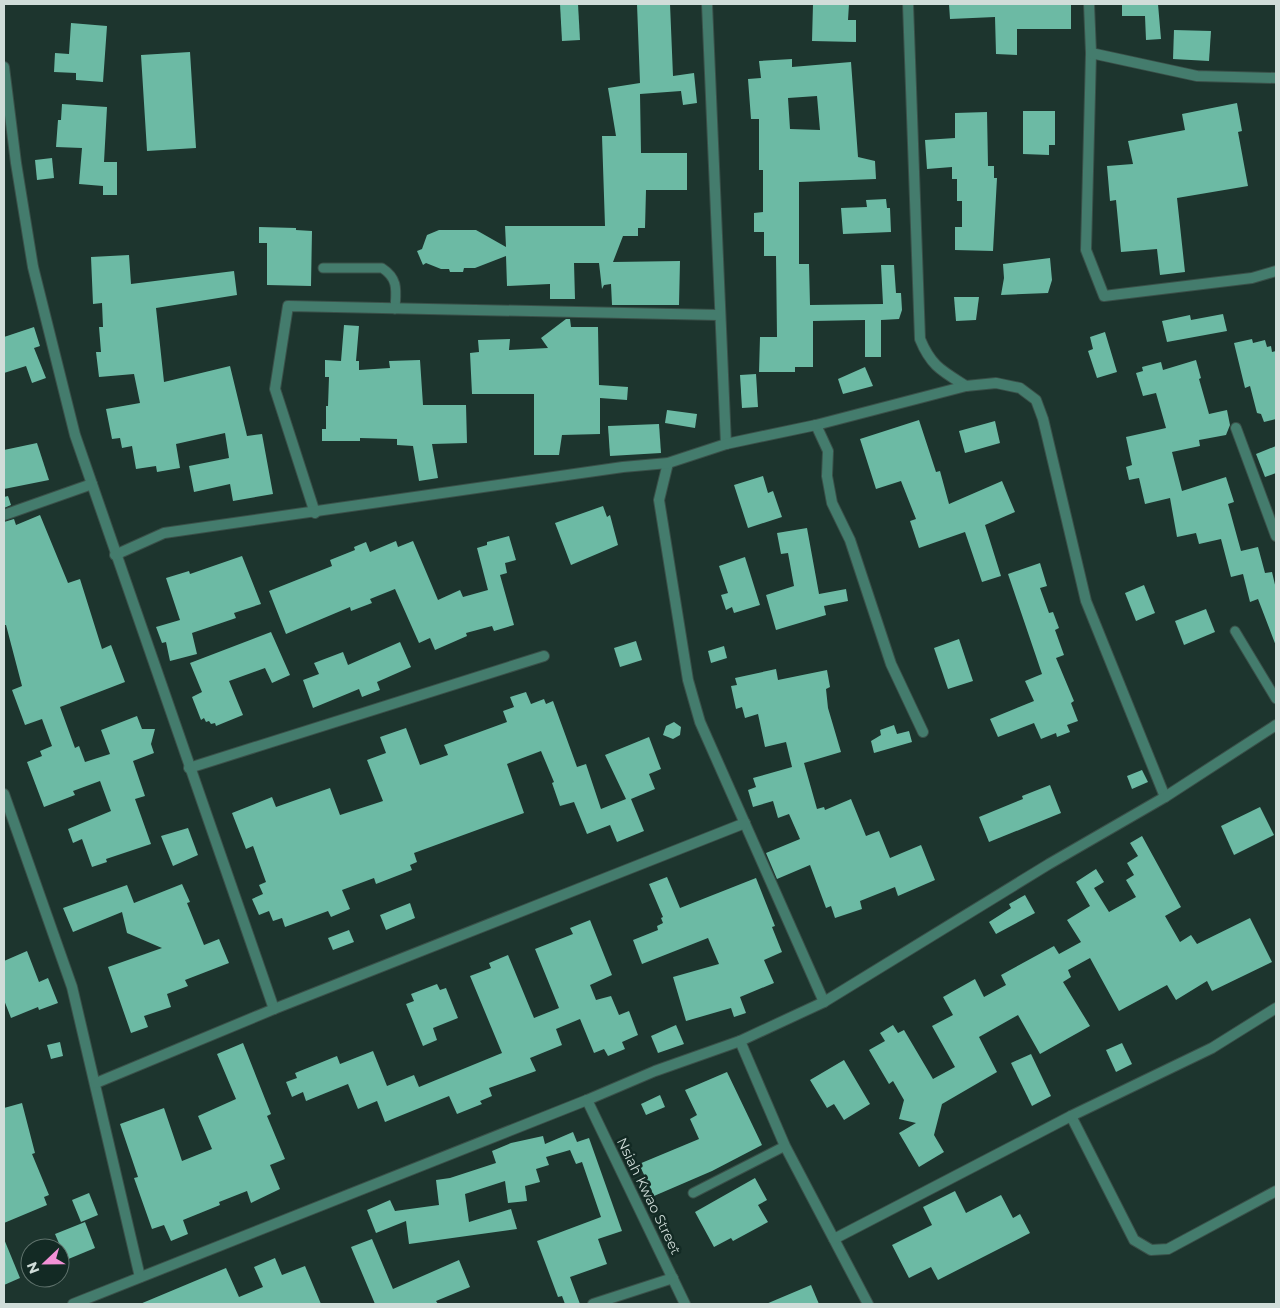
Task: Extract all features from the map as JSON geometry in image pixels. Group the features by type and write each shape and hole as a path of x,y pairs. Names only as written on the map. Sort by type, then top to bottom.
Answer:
{"street":[{"path":"707,4 726,444"},
{"path":"908,4 920,338 928,357 945,373 966,386"},
{"path":"1089,4 1091,53 1086,250 1104,296 1243,279 1276,271"},
{"path":"1091,53 1197,76 1276,78"},
{"path":"4,67 16,163 33,267 75,435 115,555 274,1009"},
{"path":"315,513 274,388 288,306 719,315"},
{"path":"115,555 164,534 623,466 668,463 726,444 816,425 966,386 996,383 1020,388 1036,400 1043,419 1086,601 1165,797"},
{"path":"816,425 828,451 827,476 832,504 850,540 891,664 923,732"},
{"path":"1236,428 1276,536"},
{"path":"668,463 658,500 688,680 700,722 715,760 746,823 824,1002"},
{"path":"4,516 92,484"},
{"path":"189,768 544,656"},
{"path":"73,1304 587,1100 655,1071 740,1041 824,1002 1040,870 1165,797 1276,725"},
{"path":"4,794 72,987 140,1277"},
{"path":"96,1083 274,1009 746,823"},
{"path":"834,1239 1071,1116 1212,1048 1276,1008"},
{"path":"740,1041 786,1146 868,1304"},
{"name":"Nsiah Kwao Street","path":"587,1100 685,1304"},
{"path":"1071,1116 1134,1240 1151,1250 1168,1249 1276,1191"},
{"path":"593,1304 674,1278"}],"lane":[{"path":"323,268 382,268 396,282 395,309"},
{"path":"1235,631 1276,699"},
{"path":"693,1192 786,1146"}],"building":[{"path":"560,4 578,4 580,40 562,41"},
{"path":"637,4 670,4 673,76 694,73 697,103 683,105 681,91 640,94 641,153 687,153 687,190 646,190 645,228 638,228 638,236 623,236 613,262 680,261 679,305 612,305 611,284 604,285 602,289 599,263 574,263 575,299 550,299 550,284 507,286 506,256 475,268 464,268 463,272 450,272 449,269 441,269 426,263 423,265 417,251 422,249 427,235 439,230 476,230 506,247 505,226 605,226 602,136 616,136 608,88 640,83"},
{"path":"813,4 849,4 848,20 856,20 856,42 812,41"},
{"path":"949,4 1071,4 1071,29 1017,29 1017,55 996,54 995,17 950,19"},
{"path":"1122,4 1158,4 1161,39 1146,40 1145,16 1122,16"},
{"path":"71,23 107,26 103,82 76,80 76,73 54,72 55,53 69,54"},
{"path":"1174,30 1211,31 1209,61 1173,59"},
{"path":"190,52 196,148 147,151 141,55"},
{"path":"792,59 792,67 851,62 858,157 875,161 876,179 799,182 799,264 809,264 810,305 883,304 881,265 894,265 896,293 901,293 902,310 899,319 881,320 881,357 865,357 865,320 813,321 813,367 795,367 795,372 759,372 760,337 777,337 776,256 764,256 764,232 754,232 754,213 763,212 763,170 759,170 759,119 751,119 748,79 761,78 759,61","holes":["817,96 820,130 790,129 788,98"]},
{"path":"1237,103 1242,131 1238,132 1248,186 1177,198 1185,272 1160,275 1157,249 1121,252 1116,200 1110,201 1107,166 1133,164 1128,141 1185,130 1182,114"},
{"path":"62,104 107,107 104,162 117,162 117,195 103,195 103,186 79,184 82,148 56,147 58,120 61,120"},
{"path":"1023,111 1055,111 1055,145 1049,145 1049,155 1023,154"},
{"path":"987,112 988,166 994,166 994,178 997,178 993,251 955,250 955,227 962,227 962,201 957,201 957,179 952,179 952,167 927,169 925,140 955,138 955,113"},
{"path":"52,158 54,178 37,180 35,160"},
{"path":"886,199 887,208 890,208 891,232 843,234 841,208 867,207 866,200"},
{"path":"259,227 296,228 296,230 312,231 311,286 267,285 267,243 259,243"},
{"path":"129,255 131,284 234,271 237,295 156,308 164,382 230,366 247,436 262,434 273,494 233,501 230,484 194,492 189,466 229,458 225,433 176,444 180,468 157,472 156,466 136,469 132,446 122,448 120,438 112,439 106,409 140,403 134,374 99,377 96,352 101,352 99,327 103,327 102,303 93,304 91,257"},
{"path":"1050,258 1052,280 1048,293 1001,295 1004,278 1003,264"},
{"path":"954,297 979,297 976,320 956,321"},
{"path":"1223,314 1227,331 1167,342 1162,321 1190,315 1191,320"},
{"path":"566,319 570,319 571,327 598,327 599,385 628,387 627,400 600,398 600,434 562,435 559,455 534,455 534,394 472,394 470,353 479,352 478,340 510,339 509,350 548,348 541,338"},
{"path":"344,325 359,326 356,361 359,361 359,370 390,368 389,361 420,360 423,405 466,405 467,443 432,444 438,478 419,481 413,446 397,445 397,439 360,438 360,441 322,441 322,429 326,429 326,406 328,406 329,377 325,377 325,360 341,361"},
{"path":"34,327 40,346 34,348 46,378 32,383 26,366 4,373 4,337"},
{"path":"1105,332 1117,372 1097,378 1088,351 1093,349 1090,337"},
{"path":"1252,339 1253,343 1265,340 1267,347 1271,346 1272,352 1276,351 1276,419 1264,422 1261,414 1257,413 1250,386 1245,388 1234,343"},
{"path":"1196,360 1201,378 1199,379 1209,414 1227,410 1230,425 1226,435 1199,440 1200,446 1172,452 1182,491 1226,477 1234,502 1228,504 1241,551 1258,547 1265,573 1272,572 1276,589 1276,646 1258,599 1250,602 1243,574 1231,577 1221,539 1199,544 1196,533 1177,537 1170,498 1145,504 1139,478 1129,480 1126,467 1132,465 1126,437 1166,428 1156,393 1143,396 1136,373 1143,371 1142,367 1161,362 1163,370"},
{"path":"865,367 873,386 843,394 838,379"},
{"path":"756,374 758,407 742,408 740,375"},
{"path":"667,410 697,414 695,428 665,423"},
{"path":"919,420 936,472 940,471 949,504 1002,481 1015,512 985,525 1001,576 982,582 965,532 919,548 910,521 916,519 901,481 876,489 860,439"},
{"path":"995,421 1000,443 965,453 959,431"},
{"path":"659,424 661,453 610,456 608,426"},
{"path":"37,443 49,480 4,489 4,450"},
{"path":"1276,446 1276,473 1265,477 1256,454"},
{"path":"763,476 768,493 773,491 782,517 748,528 734,485"},
{"path":"8,496 11,505 4,508 4,497"},
{"path":"603,506 607,517 610,515 618,545 571,565 555,523"},
{"path":"40,515 68,583 80,579 102,649 111,645 125,682 60,707 75,748 79,746 85,762 110,754 101,730 137,716 142,729 155,729 151,744 154,753 133,761 145,796 135,799 151,844 106,859 107,862 92,867 82,839 73,843 68,829 111,811 100,781 73,791 75,795 44,807 27,762 42,756 40,751 52,746 42,719 25,725 12,690 22,686 6,625 4,625 4,522 14,519 16,525"},
{"path":"807,528 819,594 846,589 848,601 824,606 826,615 776,630 766,595 794,586 788,553 781,554 777,533"},
{"path":"509,536 516,560 505,563 507,573 500,575 514,625 494,631 492,626 466,633 467,636 435,650 430,638 419,643 395,589 370,599 372,603 351,611 350,607 286,634 269,591 332,566 330,560 355,550 354,547 366,542 370,552 396,541 398,547 413,541 438,600 460,590 463,597 488,590 477,548 487,545 487,542"},
{"path":"242,556 261,604 234,613 236,618 192,633 197,654 170,661 166,642 162,643 156,627 180,620 166,578 189,571 190,574"},
{"path":"745,557 760,605 734,613 732,607 726,610 721,595 728,593 719,566"},
{"path":"1040,563 1047,586 1040,588 1049,613 1053,612 1059,628 1055,630 1064,655 1056,658 1074,701 1071,703 1078,721 1067,725 1070,732 1057,737 1056,733 1041,739 1034,723 998,737 990,719 1034,701 1025,681 1042,674 1008,574"},
{"path":"1144,585 1155,613 1136,621 1125,593"},
{"path":"1206,609 1215,632 1184,645 1175,621"},
{"path":"271,632 290,675 272,683 265,668 229,681 243,715 216,726 215,723 206,722 204,718 201,720 192,697 202,692 190,663"},
{"path":"959,639 973,681 948,689 934,648"},
{"path":"636,641 642,660 620,667 614,648"},
{"path":"400,642 411,667 377,682 380,690 362,697 359,689 313,708 303,680 319,674 314,663 343,652 348,665"},
{"path":"724,646 727,658 711,663 708,651"},
{"path":"776,669 778,680 827,670 830,687 826,689 828,708 841,752 804,763 817,809 824,807 825,810 851,799 866,836 879,831 890,858 921,845 935,880 898,896 895,887 860,901 862,909 835,918 831,906 826,908 810,865 777,879 766,853 800,839 789,814 778,818 773,801 753,807 748,790 756,787 753,778 792,767 786,742 765,747 758,714 745,718 742,707 736,709 731,686 737,685 735,678"},
{"path":"526,692 531,704 544,699 546,704 553,701 577,767 586,764 601,809 626,799 605,755 649,737 661,769 649,774 655,789 631,799 644,831 617,842 610,825 587,834 574,802 560,806 552,783 554,782 541,751 507,764 524,813 414,853 417,862 410,865 412,870 376,884 374,878 342,890 350,909 331,917 328,911 285,927 282,918 273,921 269,911 259,915 252,899 263,894 259,885 266,882 253,846 246,849 232,813 272,797 276,807 330,788 340,815 383,801 367,760 386,753 380,737 406,728 420,765 448,755 444,745 507,722 503,711 514,707 510,697"},
{"path":"674,722 681,727 680,735 673,739 663,735 666,726"},
{"path":"894,725 897,734 909,731 912,742 874,753 871,741 881,735 880,730"},
{"path":"1142,770 1148,782 1132,789 1127,776"},
{"path":"1050,785 1061,813 989,842 979,817 1023,799 1022,796"},
{"path":"1260,807 1274,835 1234,855 1221,826"},
{"path":"188,828 198,855 173,866 161,836"},
{"path":"1142,836 1181,907 1165,916 1180,942 1191,935 1197,944 1250,918 1272,962 1212,991 1207,981 1176,1000 1167,985 1119,1011 1090,958 1068,970 1071,977 1063,982 1090,1026 1040,1054 1018,1015 979,1037 997,1072 942,1104 934,1135 944,1152 919,1167 899,1133 916,1123 899,1119 904,1100 893,1081 889,1084 869,1050 885,1041 880,1033 893,1025 898,1033 904,1030 933,1079 955,1067 932,1026 953,1015 943,997 975,979 984,997 1006,985 1001,975 1054,946 1059,954 1081,942 1067,920 1090,906 1076,882 1096,869 1104,882 1094,888 1109,912 1136,897 1126,880 1134,875 1127,863 1138,856 1130,843"},
{"path":"667,877 680,908 756,878 775,926 772,927 782,952 764,960 774,983 740,997 746,1013 734,1017 731,1008 686,1021 673,977 719,964 708,938 642,964 633,940 658,930 657,926 663,923 661,918 663,917 649,884"},
{"path":"182,884 190,902 187,903 204,945 219,939 229,963 185,980 188,986 167,994 171,1007 144,1016 148,1027 131,1033 108,967 162,948 127,933 122,912 73,932 63,908 127,885 134,903"},
{"path":"1025,895 1035,913 996,934 989,922 1011,908 1009,904"},
{"path":"410,903 415,918 386,930 380,915"},
{"path":"590,920 612,975 590,985 596,1000 611,996 619,1015 629,1011 638,1035 622,1042 625,1049 608,1056 604,1049 594,1053 580,1019 556,1029 562,1045 530,1058 536,1071 489,1088 492,1096 480,1101 482,1104 457,1114 449,1096 385,1122 377,1101 358,1109 348,1084 306,1101 303,1092 292,1097 286,1082 297,1078 295,1073 337,1056 340,1064 373,1051 387,1086 414,1075 419,1087 502,1053 470,976 491,968 489,963 508,955 534,1018 559,1008 535,949 573,934 570,928"},
{"path":"349,930 354,942 333,950 328,938"},
{"path":"27,951 39,982 48,978 58,1003 39,1010 38,1007 11,1018 4,1000 4,961"},
{"path":"437,984 440,990 446,988 458,1018 433,1028 437,1040 423,1046 406,1004 414,1001 411,994"},
{"path":"676,1025 684,1044 658,1053 651,1036"},
{"path":"60,1042 63,1056 51,1059 47,1045"},
{"path":"243,1043 271,1114 267,1116 285,1159 270,1165 280,1189 251,1203 247,1191 219,1202 220,1205 183,1220 188,1234 171,1241 164,1225 152,1229 134,1178 138,1177 120,1124 164,1108 182,1161 212,1149 198,1116 236,1099 217,1054"},
{"path":"1122,1043 1132,1064 1116,1072 1106,1050"},
{"path":"1031,1054 1051,1096 1032,1106 1011,1063"},
{"path":"844,1060 870,1104 844,1120 834,1104 827,1108 810,1080"},
{"path":"727,1072 762,1145 712,1171 654,1196 639,1164 699,1139 690,1119 697,1115 685,1090"},
{"path":"660,1095 665,1107 646,1115 641,1104"},
{"path":"22,1103 35,1153 32,1154 49,1195 44,1197 47,1205 4,1223 4,1108"},
{"path":"573,1132 577,1142 589,1138 622,1231 598,1239 607,1264 570,1277 580,1304 565,1304 562,1296 558,1297 537,1241 601,1217 582,1162 576,1164 570,1150 546,1157 549,1165 536,1169 540,1182 525,1186 527,1201 508,1203 505,1181 465,1194 469,1222 511,1209 517,1229 409,1244 406,1221 376,1233 367,1210 390,1200 395,1211 439,1205 436,1180 450,1178 496,1163 492,1151 511,1143 543,1136 545,1144"},
{"path":"755,1178 767,1200 758,1205 768,1222 733,1241 731,1238 714,1247 695,1212"},
{"path":"955,1191 966,1213 1001,1195 1013,1218 1020,1214 1030,1233 938,1280 931,1267 909,1278 892,1245 932,1225 923,1207"},
{"path":"89,1193 98,1215 81,1222 72,1200"},
{"path":"85,1222 95,1248 70,1258 70,1238 57,1238 55,1234"},
{"path":"4,1239 20,1278 4,1285"},
{"path":"372,1239 393,1289 459,1260 470,1287 436,1301 438,1304 375,1304 351,1247"},
{"path":"275,1258 282,1275 305,1266 321,1304 140,1304 226,1268 239,1297 263,1287 254,1267"},
{"path":"811,1285 819,1304 766,1304"}]}
